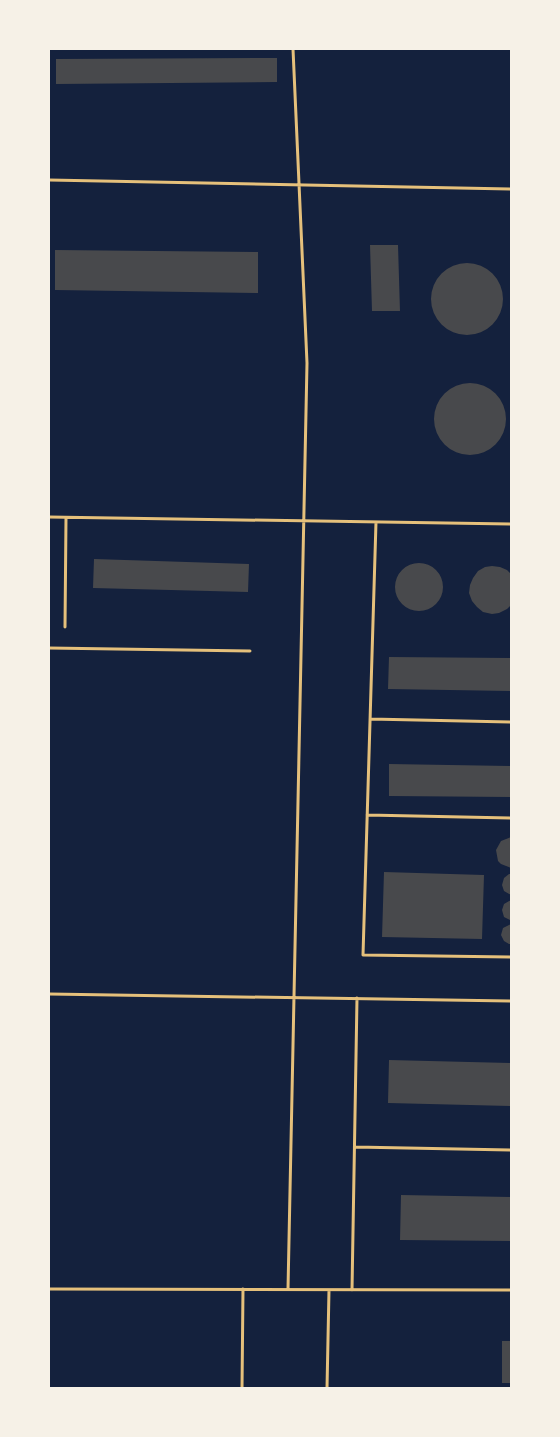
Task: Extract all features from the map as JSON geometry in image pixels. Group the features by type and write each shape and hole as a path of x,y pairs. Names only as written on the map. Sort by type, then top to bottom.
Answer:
{"lane":[{"path":"288,1290 307,363 293,49"},
{"path":"49,180 511,189"},
{"path":"49,517 511,524"},
{"path":"65,626 66,518"},
{"path":"376,522 363,955 511,957"},
{"path":"49,648 250,651"},
{"path":"370,719 511,722"},
{"path":"367,816 511,818"},
{"path":"49,994 511,1001"},
{"path":"352,1290 357,998"},
{"path":"355,1147 511,1150"},
{"path":"49,1290 511,1290"},
{"path":"242,1388 243,1290"},
{"path":"327,1388 329,1290"}],"building":[{"path":"277,58 277,82 56,84 56,59"},
{"path":"370,245 398,245 400,311 372,311"},
{"path":"55,250 258,252 258,293 55,290"},
{"path":"460,263 474,263 481,265 493,273 501,285 503,299 501,313 493,325 481,333 474,335 460,335 453,333 441,325 433,313 431,306 431,292 433,285 441,273 453,265"},
{"path":"463,383 477,383 484,385 496,393 504,405 506,419 504,433 496,445 484,453 477,455 463,455 456,453 444,445 436,433 434,426 434,412 436,405 444,393 456,385"},
{"path":"94,559 249,564 248,592 93,588"},
{"path":"419,563 428,565 436,570 441,578 443,587 441,596 436,604 428,609 419,611 410,609 402,604 397,596 395,587 397,578 402,570 410,565"},
{"path":"485,567 500,567 507,570 511,574 511,605 499,613 492,614 483,612 477,607 472,601 469,593 470,585 478,571"},
{"path":"389,657 511,658 511,691 388,689"},
{"path":"389,764 511,766 511,797 389,796"},
{"path":"511,837 511,868 501,864 498,861 496,850 501,841"},
{"path":"384,872 484,875 482,939 382,937"},
{"path":"511,874 511,895 504,891 502,885 504,878"},
{"path":"511,900 510,920 504,917 502,910 504,904"},
{"path":"511,924 511,944 509,944 504,941 501,935 503,928"},
{"path":"389,1060 511,1063 511,1106 388,1103"},
{"path":"401,1195 511,1197 511,1241 400,1240"},
{"path":"502,1341 511,1341 511,1383 502,1383"}]}
